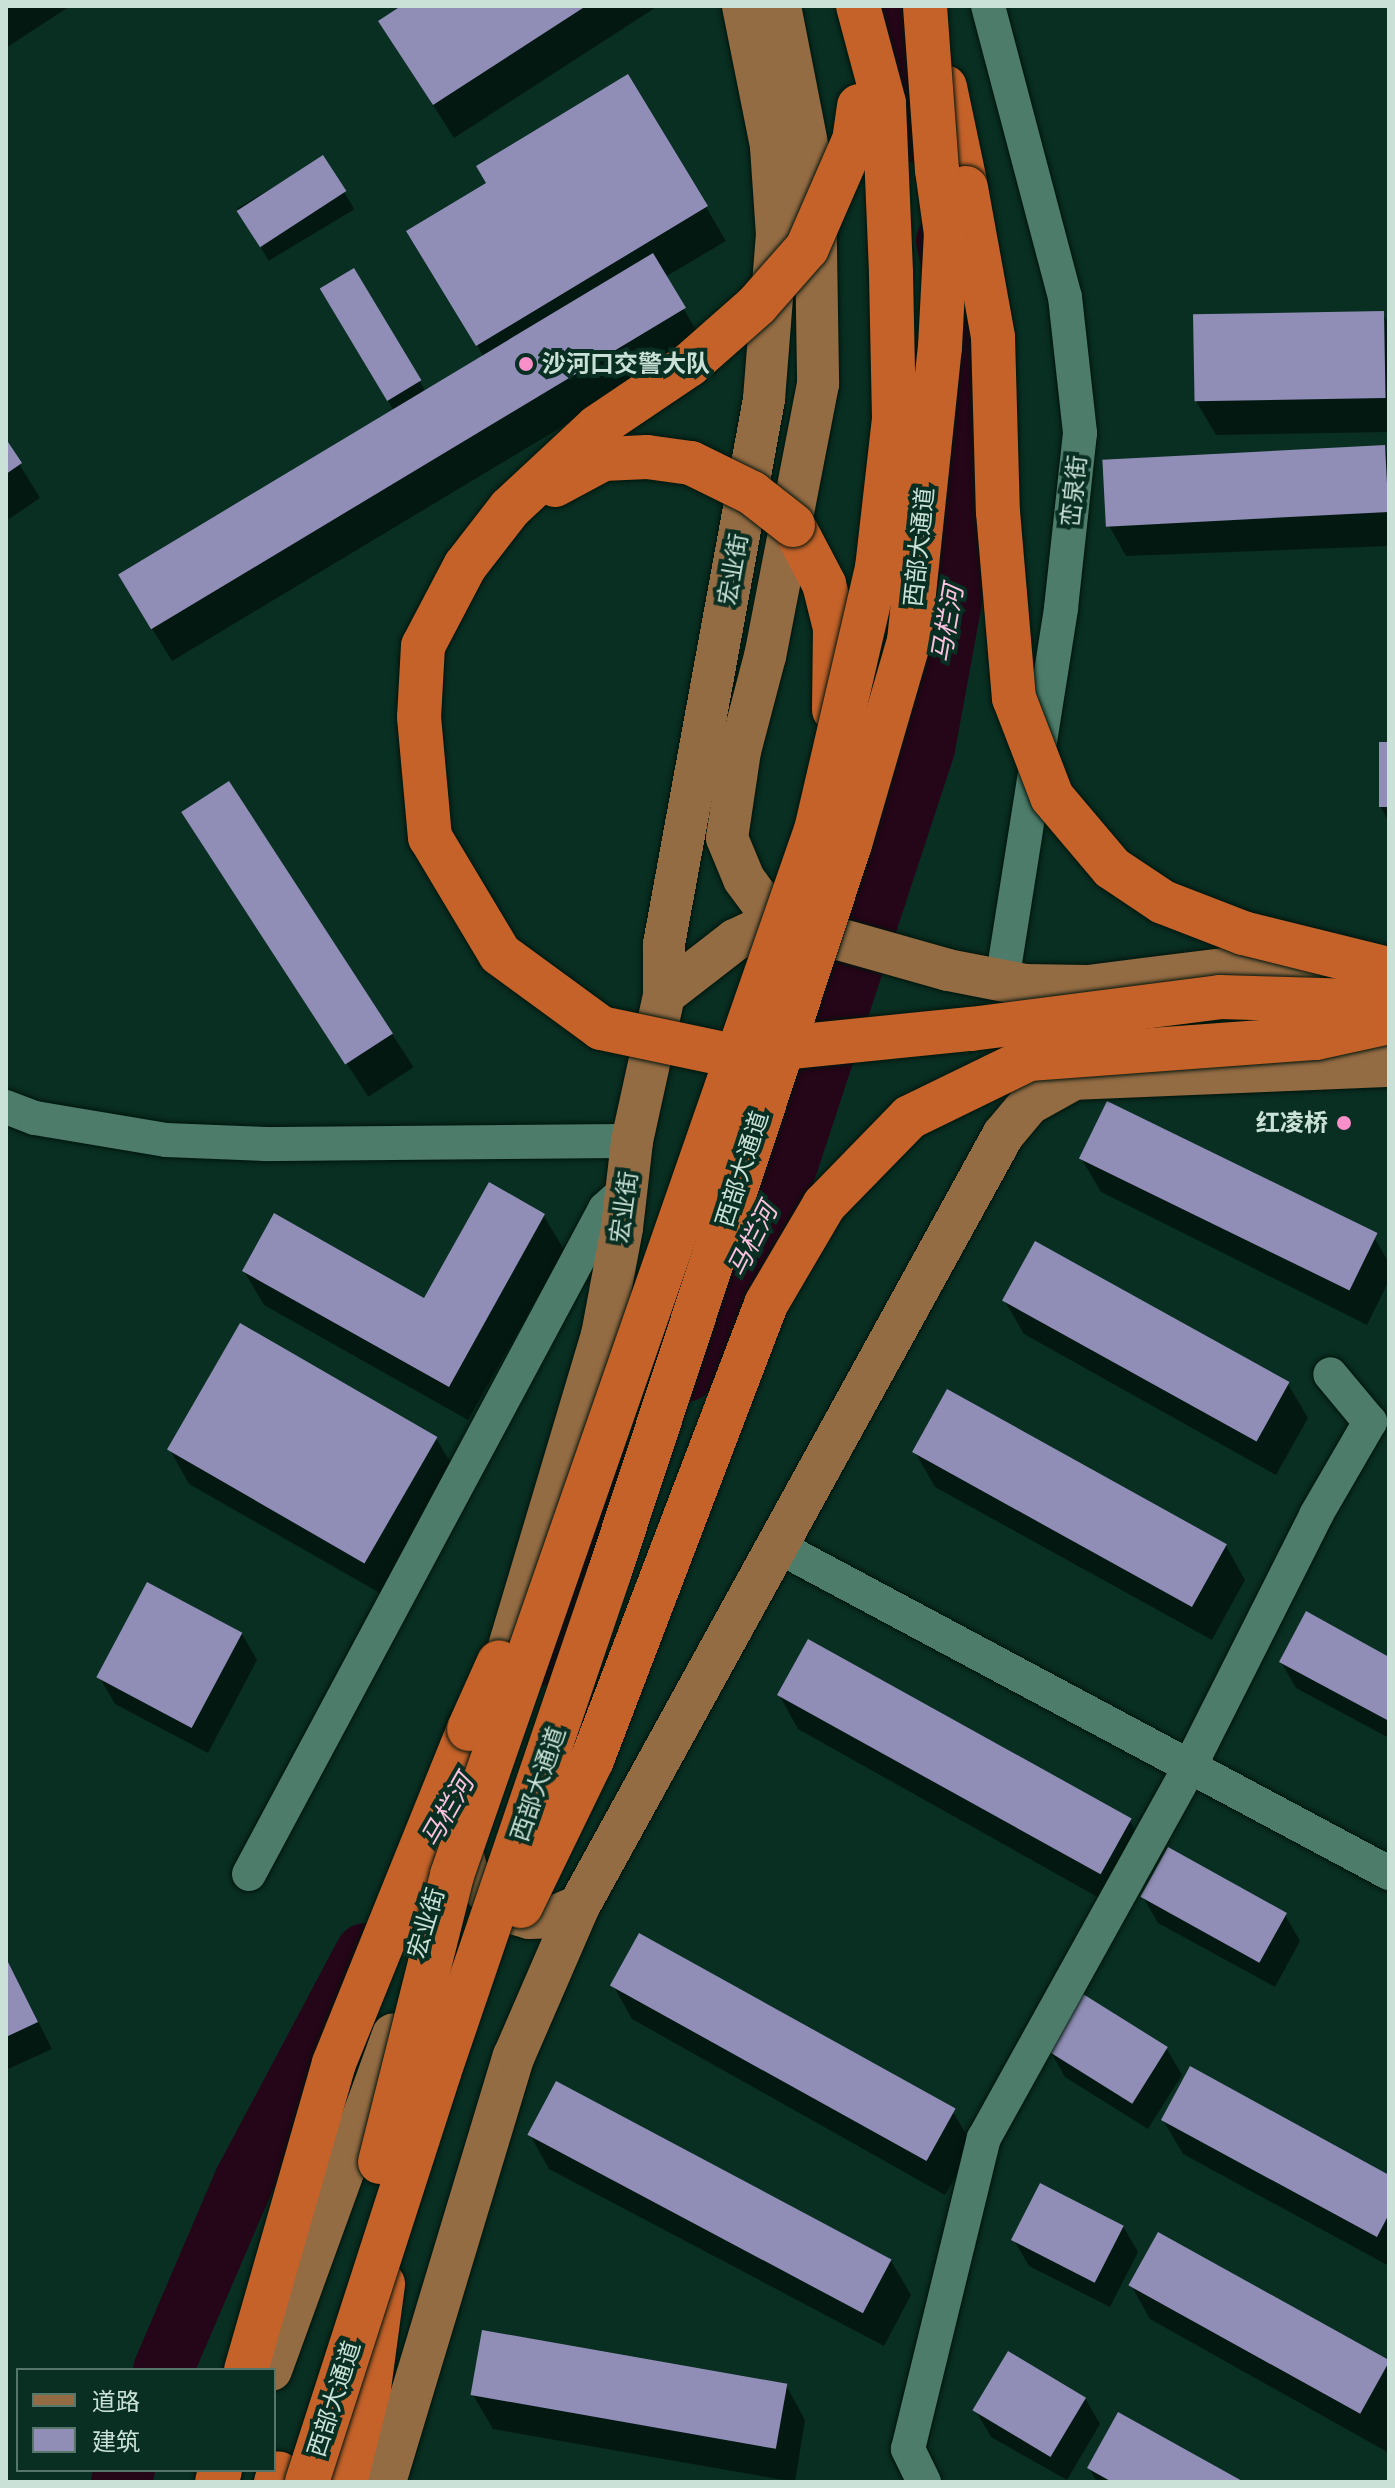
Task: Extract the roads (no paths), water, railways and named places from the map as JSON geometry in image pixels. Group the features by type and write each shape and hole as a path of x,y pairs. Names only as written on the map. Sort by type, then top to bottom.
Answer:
{"highway":[{"path":"858,6 859,106 854,140 807,248 757,305 689,365 597,427 510,508 465,566 423,646 419,717 430,837 500,954 601,1028 724,1054 971,1029 1220,997 1389,1002"},
{"name":"西部大通道","path":"276,2482 392,2123 452,1875 816,830 825,792 877,568 894,418 884,103 858,6"},
{"path":"927,6 993,337 998,512 1014,698 1052,797 1112,868 1163,902 1243,933 1389,969"},
{"name":"西部大通道","path":"307,2482 439,2073 609,1574 845,858 909,641 940,347 946,234 937,170 927,6"},
{"path":"510,508 603,459 647,457 691,463 752,493 793,525 824,584 835,628 834,735 825,792"},
{"path":"439,2073 592,1760 766,1304 824,1205 910,1117 1029,1059 1316,1038 1389,1022"},
{"path":"247,2368 334,2063 482,1698 594,1464"},
{"path":"345,2482 369,2388 391,2221"}],"main road":[{"name":"宏业街","path":"272,2368 379,2080 602,1335 624,1209 632,1141 664,995 664,944 764,399 773,316 777,235 771,146 743,6"},
{"name":"宏业街","path":"775,921 744,879 727,838 740,751 765,656 818,384 815,185 780,6"},
{"path":"664,995 735,940 775,921 948,970 1002,981 1088,986 1389,951"},
{"path":"1002,981 1007,1046 1003,1135"},
{"path":"385,2482 514,2056 579,1906 1003,1135 1029,1104 1074,1079 1389,1066"},
{"path":"456,1824 467,1872 505,1911 541,1918 579,1906"}],"street":[{"name":"峦泉街","path":"988,6 1065,297 1080,433 1061,609 1002,981"},
{"path":"6,1107 35,1118 166,1140 266,1144 632,1141"},
{"path":"249,1874 605,1209 624,1209"},
{"path":"924,2482 908,2449 984,2138 1190,1766 1316,1515 1370,1422 1330,1374"},
{"path":"777,1546 1389,1873"}],"waterway":[{"name":"马栏河","path":"892,6 924,135"},
{"name":"马栏河","path":"686,1372 781,1186 925,748 970,502 969,345 946,240"},
{"name":"马栏河","path":"538,1656 631,1478"},
{"name":"马栏河","path":"164,2368 244,2181 365,1953"},
{"name":"马栏河","path":"121,2482 124,2472"}],"place":[{"name":"沙河口交警大队","path":"526,364"},
{"name":"红凌桥","path":"1344,1123"}]}
